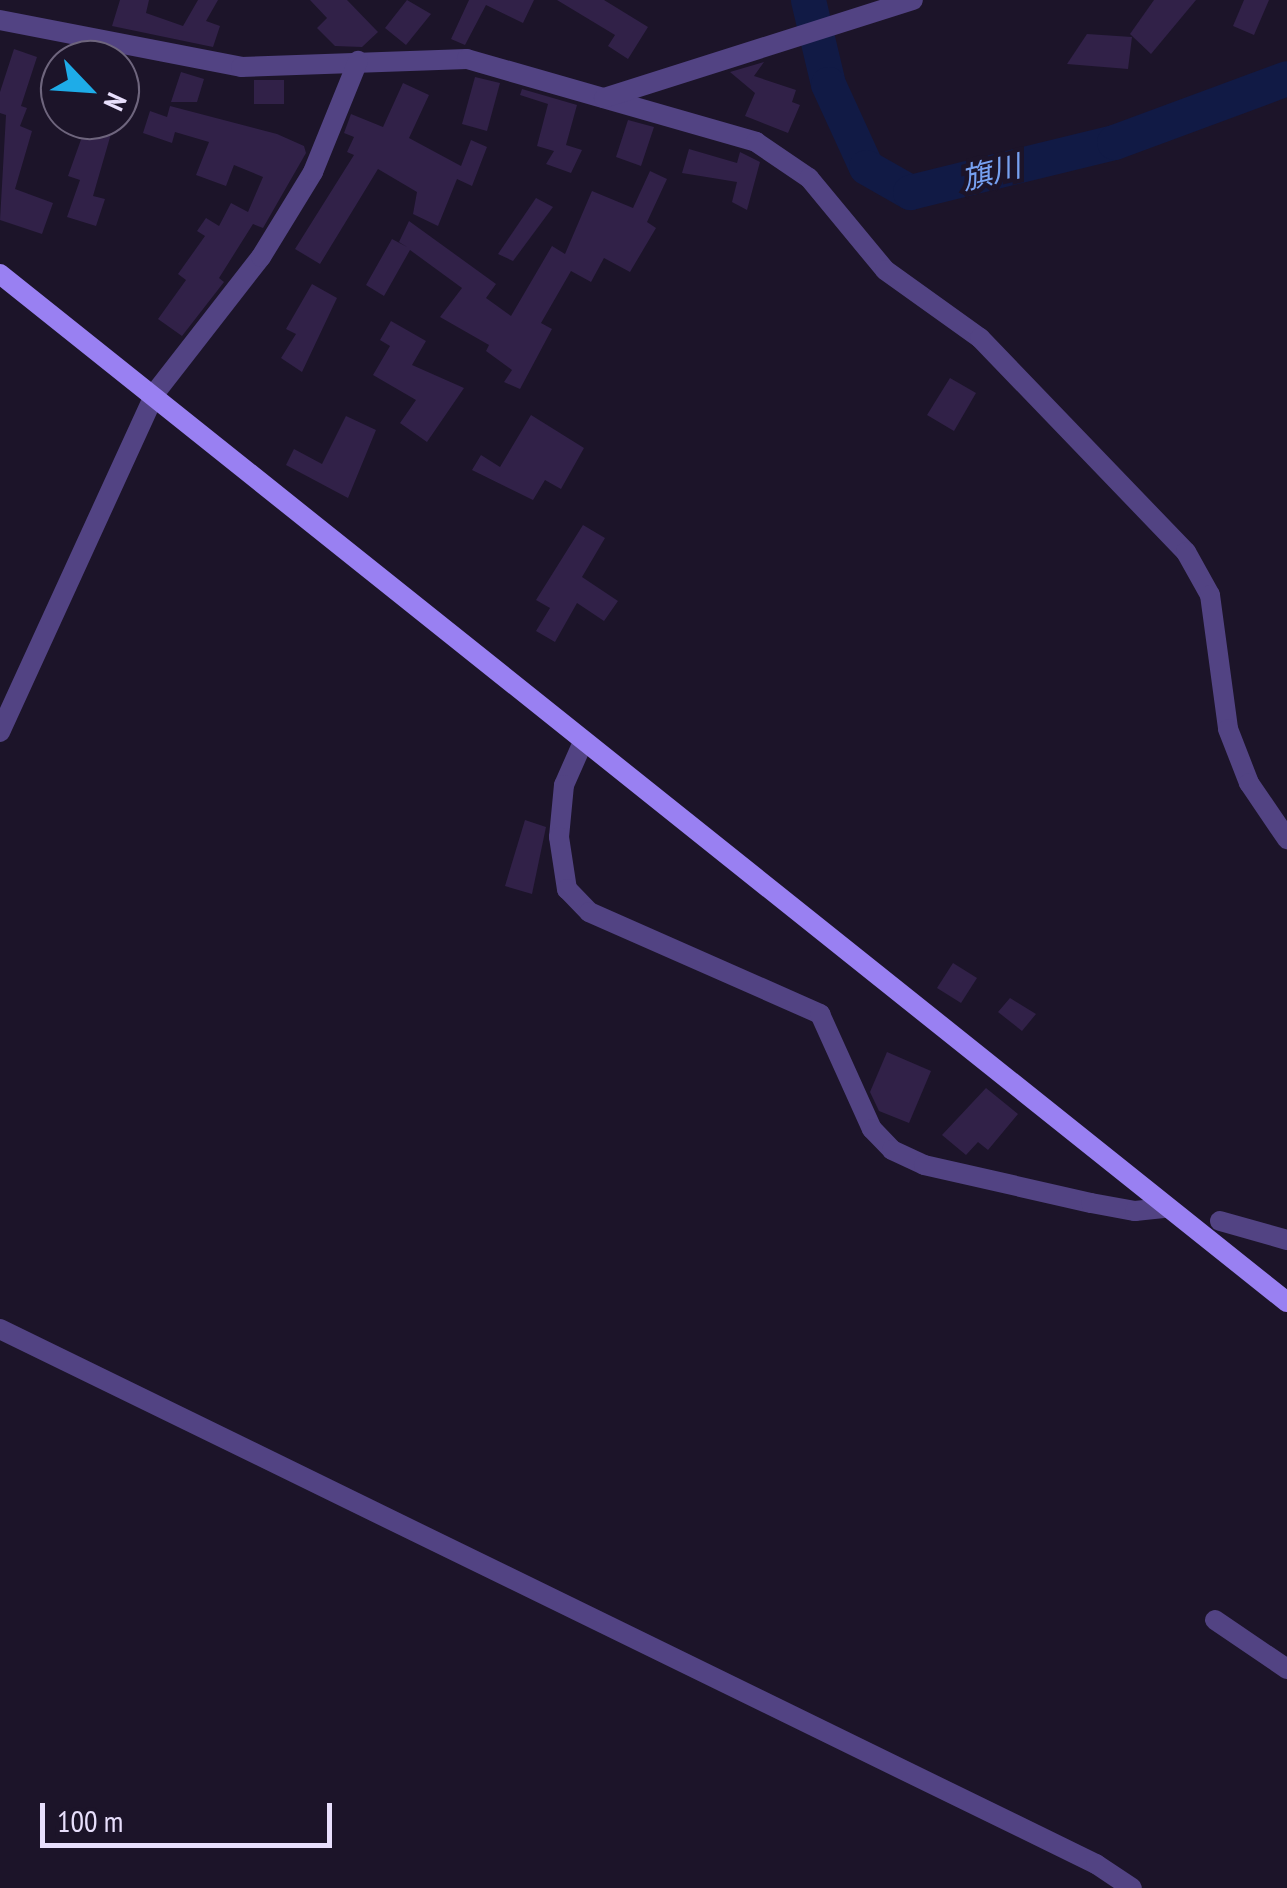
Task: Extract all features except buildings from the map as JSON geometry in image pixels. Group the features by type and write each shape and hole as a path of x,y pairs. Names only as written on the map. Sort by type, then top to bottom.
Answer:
{"street":[{"path":"604,98 913,0"},
{"path":"0,20 240,67 467,59 756,142 809,178 885,270 980,338 1186,552 1213,610 1228,729 1249,783 1287,839"},
{"path":"0,732 155,393 268,245 313,172 358,61"},
{"path":"0,274 155,393 583,742 1287,1302"},
{"path":"583,742 564,785 560,837 567,890 589,912 820,1014 872,1129 892,1150 924,1165 1108,1206 1166,1208"},
{"path":"1220,1222 1287,1240"},
{"path":"0,1330 1096,1864 1132,1888"},
{"path":"1215,1620 1287,1669"}],"waterway":[{"name":"旗川","path":"808,0 828,84 866,167 910,192 1114,142 1287,78"}]}
